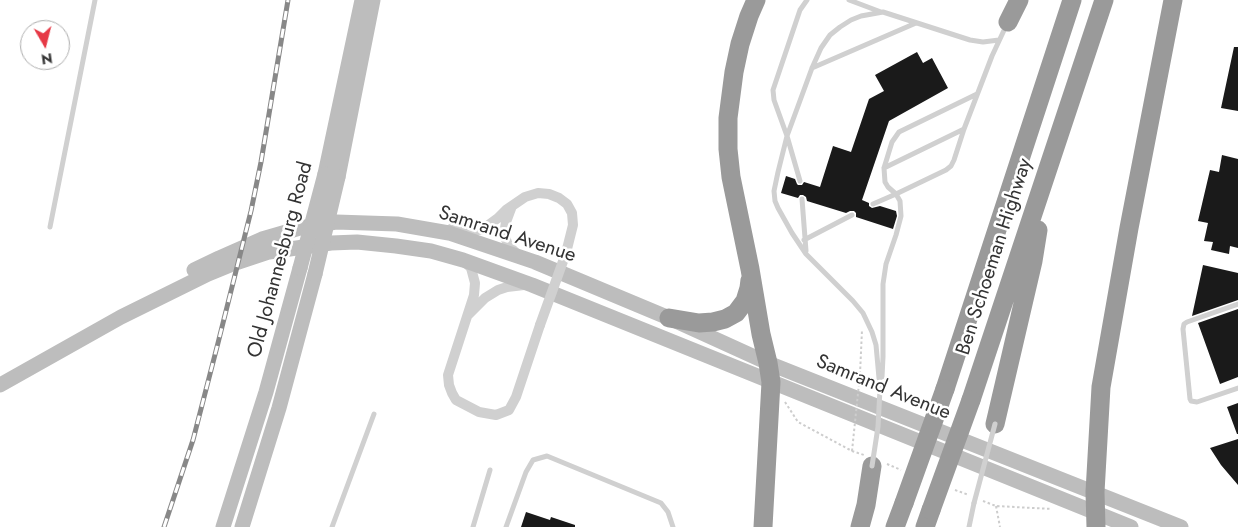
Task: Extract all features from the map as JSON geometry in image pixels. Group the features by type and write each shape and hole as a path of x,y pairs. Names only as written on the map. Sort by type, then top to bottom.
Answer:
{"highway":[{"path":"756,0 740,44 734,72 728,118 728,148 731,176 769,372 764,527"},
{"path":"1008,22 1019,0"},
{"name":"Ben Schoeman Highway","path":"895,527 945,389 1072,0"},
{"name":"Ben Schoeman Highway","path":"928,518 971,400 1104,0"},
{"path":"1095,519 1101,386 1173,0"},
{"path":"995,424 1033,261 1050,165"},
{"path":"669,318 699,323 713,322 731,316 744,301 750,288 750,269"},
{"path":"860,527 866,505 872,466"}],"main road":[{"name":"Old Johannesburg Road","path":"242,527 279,408 315,274 362,0"},
{"name":"Old Johannesburg Road","path":"223,527 266,392 300,268 331,175 373,0"},
{"name":"Samrand Avenue","path":"122,316 186,274 262,239 300,228 336,222 397,224 449,233 535,262 669,318 769,372 1095,519 1131,527"},
{"name":"Samrand Avenue","path":"122,316 208,274 269,252 331,243 356,242 431,251 463,260 532,285 648,331 911,421 1181,527"},
{"path":"0,384 122,316"}],"street":[{"path":"397,224 438,225 474,231 487,226 525,197 538,193 549,194 559,198 567,204 572,213 573,225 566,254 516,397 509,410 496,415 479,412 456,400 449,385 448,376 474,295 476,283 470,268 463,260"},
{"path":"512,206 504,234 508,245 518,256"},
{"path":"466,317 485,298 498,290 520,284 532,285"}],"lane":[{"path":"50,227 95,0"},
{"path":"800,181 788,136 774,100 773,90 800,10 806,0"},
{"path":"849,0 970,40 983,42 999,40"},
{"path":"881,388 876,345 863,313 853,300 806,254 784,220 775,201 774,191 788,136 821,48 830,35 851,20 883,12"},
{"path":"873,204 951,166 977,94 1008,22"},
{"path":"812,68 916,23"},
{"path":"872,466 878,427 883,358 884,273 901,216 900,201 885,182 884,168 892,142 899,132 977,94"},
{"path":"884,168 964,129"},
{"path":"802,199 806,254"},
{"path":"804,240 852,215"},
{"path":"1238,304 1187,322 1182,329 1191,401 1196,402 1238,388"},
{"path":"332,527 374,414"},
{"path":"969,527 995,424"},
{"path":"506,527 532,460 548,456 661,503 668,512 673,527"},
{"path":"473,527 490,470"}],"path":[{"path":"852,451 860,374"},
{"path":"996,506 1000,527"}],"building":[{"path":"1234,47 1238,47 1238,111 1221,108"},
{"path":"917,52 923,63 932,58 948,88 889,121 862,200 869,203 869,206 872,208 880,206 896,211 897,216 893,229 856,217 854,211 846,213 807,201 803,195 800,195 798,198 781,193 786,176 795,179 798,185 802,185 804,182 820,187 833,146 851,152 869,99 884,91 875,75"},
{"path":"1222,155 1238,159 1238,248 1230,246 1229,254 1211,250 1213,242 1204,241 1208,223 1198,221 1210,170 1219,172"},
{"path":"1203,265 1238,273 1238,300 1192,316"},
{"path":"1238,309 1238,377 1220,384 1198,323"},
{"path":"1238,403 1238,434 1237,434 1227,407"},
{"path":"1238,439 1238,485 1210,448"},
{"path":"526,512 550,520 551,517 575,525 575,527 521,527"}],"railway":[{"path":"164,527 193,440 251,211 288,0"}]}
